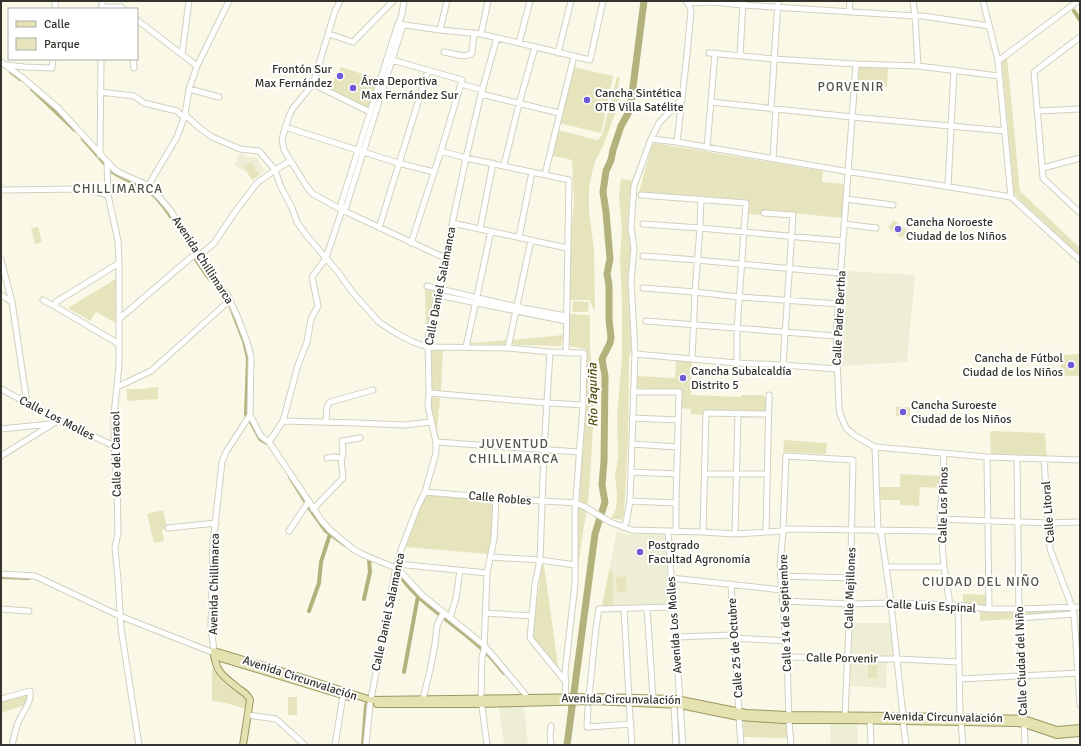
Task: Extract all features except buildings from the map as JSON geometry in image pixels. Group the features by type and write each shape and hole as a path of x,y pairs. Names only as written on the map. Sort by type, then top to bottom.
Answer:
{"main road":[{"name":"Avenida Circunvalación","path":"214,653 280,669 370,702 423,699 481,701 527,698 568,700"},
{"name":"Avenida Circunvalación","path":"214,653 343,696 370,702 568,700 594,702 653,698 678,701 739,715 746,713 788,718 870,720 903,718"},
{"name":"Avenida Chillimarca","path":"214,653 215,664 219,672 248,696 250,700 243,745"},
{"name":"Avenida Circunvalación","path":"580,700 588,697 678,701"},
{"name":"Avenida Circunvalación","path":"788,718 845,716 1024,721 1057,730 1080,728"},
{"name":"Avenida Circunvalación","path":"1024,721 1057,734 1080,733"}],"street":[{"path":"182,54 189,1"},
{"path":"148,186 177,137 185,115 189,90 197,66 229,1"},
{"path":"340,1 335,11 313,84 294,108 285,127 282,139 284,150 313,194 379,228 445,258"},
{"path":"329,34 353,42 393,1"},
{"path":"269,442 282,421 298,365 307,342 310,319 318,306 312,277 326,258 342,210 341,204 361,152 392,60 404,1"},
{"path":"440,30 447,1"},
{"path":"481,34 488,1"},
{"path":"520,43 530,1"},
{"path":"558,53 571,1"},
{"path":"400,24 481,34 590,60 603,1"},
{"path":"773,159 774,59 778,1"},
{"path":"849,12 850,1"},
{"path":"913,1 918,66"},
{"path":"983,1 998,61 1011,197"},
{"path":"998,61 1078,1"},
{"path":"677,142 691,11 687,2 743,3 778,7 923,16 989,26"},
{"path":"740,56 743,3"},
{"path":"102,6 122,8"},
{"path":"138,21 197,66"},
{"path":"361,152 370,112 386,60 400,24"},
{"path":"444,52 466,56 470,55 472,53 474,34"},
{"path":"1079,211 1043,178 1034,72 1080,37"},
{"name":"Calle Daniel Salamanca","path":"366,745 370,702 397,566 417,508 425,492 436,453 436,442 428,406 428,338 466,158 497,38"},
{"path":"504,165 535,47"},
{"path":"707,148 711,102 712,53 774,59 918,66 999,76"},
{"path":"545,174 574,56"},
{"path":"3,63 25,67 52,68 53,60"},
{"path":"100,155 101,60"},
{"path":"133,60 134,68"},
{"path":"386,60 392,60 462,80 411,243"},
{"name":"Avenida Chillimarca","path":"3,63 58,108 107,162 120,173 148,186 171,211 197,255 213,278 227,294 238,318 251,356 250,415 261,436 269,442 330,530 353,549 364,555 397,566"},
{"name":"Calle Padre Bertha","path":"856,64 836,336 839,406 840,414 846,428 854,435 876,447 987,457 1080,460"},
{"path":"379,228 428,70"},
{"path":"948,186 954,70"},
{"path":"313,84 370,112"},
{"path":"461,84 519,104 559,113"},
{"path":"189,90 219,98"},
{"path":"100,92 134,96 144,103 177,111 181,115 185,115 212,137 240,150 259,152 275,170 297,222 338,272 353,294 379,322 394,332 413,342 428,347 508,348 550,352 584,353 583,405 574,530 575,584 566,664 568,700"},
{"path":"622,527 626,523 630,501 634,354 631,280 634,248 631,227 634,186 651,139 659,123 682,100"},
{"path":"711,102 1005,131"},
{"path":"1038,111 1080,109"},
{"path":"285,127 361,152 434,172"},
{"path":"651,139 1011,197 1080,260"},
{"path":"441,151 466,158 569,180 566,353"},
{"path":"1043,168 1080,158"},
{"path":"119,319 214,242 234,212 257,184 290,161"},
{"name":"Calle del Caracol","path":"107,162 108,195 118,241 119,263 119,344 114,415 114,446 118,487 118,533 115,547 120,628 139,745"},
{"path":"480,229 493,163"},
{"path":"519,238 532,172"},
{"path":"1,190 83,189 108,195"},
{"path":"641,195 746,203 736,363"},
{"path":"692,359 701,199"},
{"path":"846,199 893,205"},
{"path":"764,213 793,215 783,365"},
{"path":"452,224 567,248"},
{"path":"643,224 843,241"},
{"path":"844,224 876,228"},
{"path":"466,347 491,232"},
{"path":"508,348 531,240"},
{"path":"643,256 841,273"},
{"path":"1,260 12,302 27,403"},
{"path":"55,305 56,302 119,263"},
{"path":"427,286 438,292 476,301 566,318"},
{"path":"643,288 787,301 839,304"},
{"path":"1,295 12,302"},
{"path":"43,300 55,305 119,344"},
{"path":"117,387 150,371 230,300"},
{"path":"646,321 836,336"},
{"path":"550,352 544,450 540,560 535,584 530,638 566,682"},
{"path":"634,354 736,363 837,369"},
{"name":"Calle Los Molles","path":"1,389 59,420 114,446"},
{"path":"326,422 327,407 330,402 373,390"},
{"path":"633,392 679,392 676,532"},
{"path":"429,393 583,405"},
{"path":"766,532 769,395"},
{"path":"703,532 706,413 769,414"},
{"path":"735,534 738,413"},
{"name":"Avenida Chillimarca","path":"214,653 211,619 214,543 222,462 226,452 250,415"},
{"path":"632,418 678,420"},
{"path":"1,456 59,420"},
{"path":"282,421 404,425 431,422"},
{"path":"1,429 52,424"},
{"path":"314,508 343,478 341,458 343,455 342,441 360,438"},
{"path":"436,442 579,452"},
{"path":"632,444 678,447"},
{"path":"876,447 879,531 891,603 906,745"},
{"name":"Calle Los Pinos","path":"944,453 940,519 944,567 950,605"},
{"name":"Calle Mejillones","path":"786,456 853,460 851,578 845,716"},
{"name":"Calle 14 de Septiembre","path":"786,456 784,531 780,568 787,657 788,718 791,745"},
{"path":"987,457 989,609"},
{"path":"327,458 341,458"},
{"name":"Calle Ciudad del Niño","path":"1017,458 1019,618 1025,745"},
{"name":"Calle Litoral","path":"1044,459 1050,549 1074,614 1080,705"},
{"path":"631,472 677,474"},
{"path":"705,474 767,474"},
{"name":"Calle Robles","path":"425,492 543,502 576,503"},
{"path":"487,745 481,701 482,656 484,650 487,573 494,539 496,498"},
{"path":"289,531 309,501"},
{"path":"630,501 676,503"},
{"path":"576,503 610,522 632,530 735,534 784,531 787,529 941,531"},
{"path":"940,519 1048,523 1080,522"},
{"path":"168,528 216,523"},
{"name":"Avenida Los Molles","path":"668,531 676,637 678,701 676,745"},
{"path":"491,557 540,560 575,565"},
{"path":"397,566 487,573"},
{"path":"397,566 422,595 484,645 526,694 527,698"},
{"path":"886,566 944,567"},
{"path":"450,618 456,598 460,570"},
{"name":"Avenida Circunvalación","path":"1,574 36,576 120,616 214,653"},
{"path":"781,576 851,578"},
{"path":"671,578 782,590"},
{"name":"Calle 25 de Octubre","path":"731,584 741,745"},
{"name":"Calle Luis Espinal","path":"783,601 850,604 891,603 958,605 989,609 1080,607"},
{"path":"958,605 960,719 963,745"},
{"path":"588,697 599,609 674,607"},
{"path":"647,608 653,698"},
{"path":"1,609 29,611"},
{"path":"624,609 632,745"},
{"path":"423,699 435,644 437,626 444,613"},
{"path":"485,613 532,616"},
{"path":"1019,618 1074,614"},
{"path":"676,637 734,637 786,641"},
{"name":"Calle Porvenir","path":"787,657 898,659 959,662"},
{"path":"960,679 1079,673"},
{"path":"1,699 30,690 30,701 18,724 12,745"},
{"path":"335,745 343,696"},
{"name":"Avenida Los Molles","path":"678,701 683,745"},
{"path":"588,708 587,727 631,724"},
{"path":"248,715 276,719 299,743 305,745"},
{"path":"870,720 871,745"},
{"path":"551,726 551,745"}],"shaded area":[{"path":"240,153 248,157 256,157 265,170 252,180 249,174 234,165"},
{"path":"846,271 915,275 907,362 840,366 839,346 842,283 843,274"},
{"path":"617,531 624,534 665,534 669,576 669,605 613,606 613,572 609,570"},
{"path":"851,623 890,623 894,655 892,657 849,658"},
{"path":"849,661 887,662 886,688 849,686"},
{"path":"524,706 528,745 504,745 499,707"},
{"path":"830,724 857,724 858,745 831,745"}],"green space":[{"path":"1007,57 1020,191 1080,248 1080,256 1014,194 1002,63 1002,60"},
{"path":"859,65 888,68 887,87 858,85"},
{"name":"Área Deportiva Max Fernández Sur","path":"341,67 378,79 369,109 329,89"},
{"name":"Cancha Sintética OTB Villa Satélite","path":"573,67 613,76 601,133 559,123"},
{"path":"617,77 620,77 618,87 620,96 606,139 595,162 589,189 589,211 594,249 595,311 589,300 569,300 570,241 574,201 572,160 553,156 558,130 597,140 602,135"},
{"path":"655,143 823,171 822,182 844,184 842,218 763,210 762,215 747,214 747,201 639,192 652,145"},
{"path":"251,162 260,175 252,180 244,167"},
{"path":"621,179 633,181 629,201 629,233 632,249 633,346 629,357 628,439 624,515 621,520 611,518 616,509 617,495 615,476 618,458 617,416 622,357 620,258 622,230 619,198"},
{"name":"Cancha Noroeste Ciudad de los Niños","path":"894,220 907,230 902,238 888,228"},
{"path":"38,227 42,242 35,244 31,228"},
{"path":"117,278 116,323 96,312 90,321 68,308"},
{"path":"425,288 435,291 427,332 426,331"},
{"path":"573,301 589,302 588,312 572,312"},
{"path":"568,314 590,315 590,351 594,385 589,493 576,582 578,510 587,357 586,349 569,346"},
{"path":"563,335 561,346 515,345 512,342 512,340"},
{"path":"507,340 506,345 470,344 470,343"},
{"path":"433,349 443,349 441,392 431,391 431,352"},
{"name":"Cancha de Fútbol Ciudad de los Niños","path":"1080,354 1080,376 1061,376 1061,355"},
{"path":"676,359 692,361 691,395 741,397 741,395 764,395 764,397 768,397 766,411 705,411 703,415 691,414 691,409 680,408 681,390 637,388 637,376 675,378"},
{"path":"158,387 158,399 127,401 127,389"},
{"path":"431,397 440,398 437,430 440,441 438,440 431,410"},
{"name":"Cancha Suroeste Ciudad de los Niños","path":"896,407 910,407 910,416 896,416"},
{"path":"992,431 1045,433 1047,457 991,454 990,434"},
{"path":"784,440 827,443 826,454 783,452"},
{"path":"900,474 940,476 940,488 920,487 919,506 900,505 900,500 880,500 879,487 900,487"},
{"path":"426,495 494,500 493,523 488,554 405,547 421,504"},
{"path":"163,510 167,527 162,531 164,541 154,543 147,514"},
{"path":"542,565 544,565 559,673 533,639 532,635"},
{"path":"609,570 613,572 613,606 602,606"},
{"path":"626,576 627,591 617,592 616,577"},
{"path":"963,594 987,595 987,606 963,605"},
{"path":"980,610 989,612 1017,611 1017,619 980,621"},
{"path":"1070,610 1071,613 1024,616 1023,614 1025,611"},
{"path":"868,662 878,663 877,679 868,678"},
{"path":"212,668 230,686 246,697 246,709 226,703 212,701"},
{"path":"27,694 25,705 1,713 1,700"},
{"path":"288,697 297,697 297,715 288,715"},
{"path":"745,721 784,723 786,724 788,738 744,737 743,725"}],"waterway":[{"name":"Río Taquiña","path":"567,745 595,534 605,502 602,485 604,461 605,376 602,359 610,343 611,337 609,320 609,285 607,274 610,259 603,192 606,171 611,160 621,126 630,110 644,1"},
{"path":"1074,11 1080,20"},
{"path":"11,72 20,79"},
{"path":"32,89 75,130"},
{"path":"83,139 106,165"},
{"path":"110,170 149,191 165,208 175,223"},
{"path":"195,258 208,277 224,294 226,299"},
{"path":"230,305 244,341 248,358 246,415"},
{"path":"250,420 260,439 267,443"},
{"path":"290,477 305,501"},
{"path":"307,505 326,531 345,545"},
{"path":"309,611 319,583 321,562 330,534"},
{"path":"364,599 370,572 369,559"},
{"path":"399,574 407,585 426,604 471,639 504,673"},
{"path":"1,577 29,578"},
{"path":"404,672 418,596"},
{"path":"363,745 366,705"}],"place":[{"name":"Frontón Sur Max Fernández","path":"340,76"},
{"name":"Área Deportiva Max Fernández Sur","path":"353,88"},
{"name":"Cancha Sintética OTB Villa Satélite","path":"587,100"},
{"name":"Cancha Noroeste Ciudad de los Niños","path":"898,229"},
{"name":"Cancha de Fútbol Ciudad de los Niños","path":"1071,365"},
{"name":"Cancha Subalcaldía Distrito 5","path":"683,378"},
{"name":"Cancha Suroeste Ciudad de los Niños","path":"903,412"},
{"name":"Postgrado Facultad Agronomía","path":"640,552"}],"district":[{"name":"PORVENIR","path":"851,86"},
{"name":"CHILLIMARCA","path":"118,188"},
{"name":"JUVENTUD CHILLIMARCA","path":"514,450"},
{"name":"CIUDAD DEL NIÑO","path":"981,581"}]}
